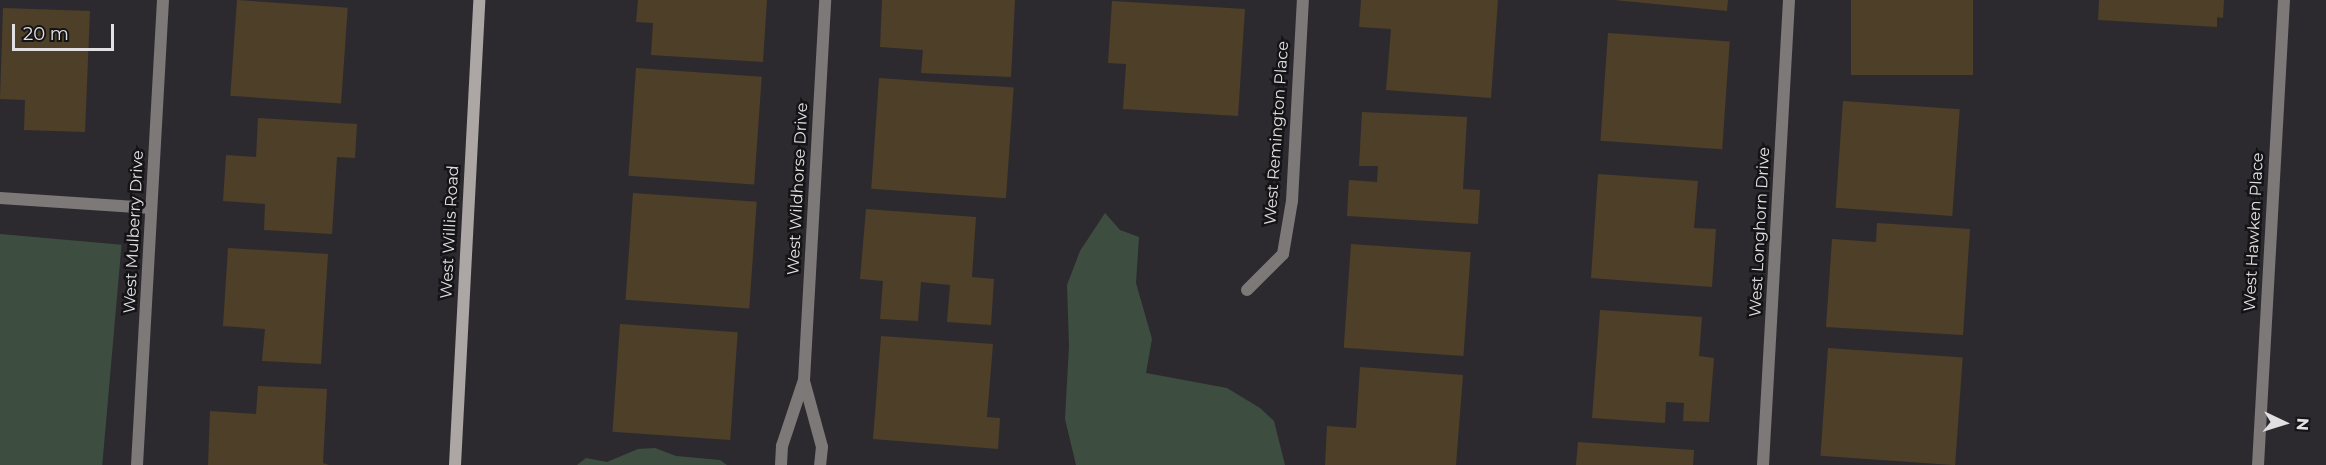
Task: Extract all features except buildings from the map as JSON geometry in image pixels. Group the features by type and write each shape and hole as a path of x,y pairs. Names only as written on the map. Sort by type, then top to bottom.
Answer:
{"street":[{"name":"West Mulberry Drive","path":"137,465 163,0"},
{"name":"West Willis Road","path":"454,465 479,0"},
{"name":"West Wildhorse Drive","path":"781,465 782,446 804,380 825,0"},
{"name":"West Remington Place","path":"1247,290 1284,254 1292,201 1303,0"},
{"name":"West Longhorn Drive","path":"1763,465 1789,0"},
{"name":"West Hawken Place","path":"2258,465 2283,0"},
{"path":"0,198 151,208"},
{"name":"West Wildhorse Drive","path":"804,380 822,447 820,465"}],"green space":[{"path":"1105,213 1120,230 1139,237 1136,283 1152,339 1146,373 1227,388 1260,408 1274,421 1285,465 1076,465 1065,419 1069,346 1067,285 1080,251"},
{"path":"0,234 122,245 102,465 0,465"},
{"path":"655,448 676,456 720,460 727,465 577,465 586,458 607,462 638,449"}]}
